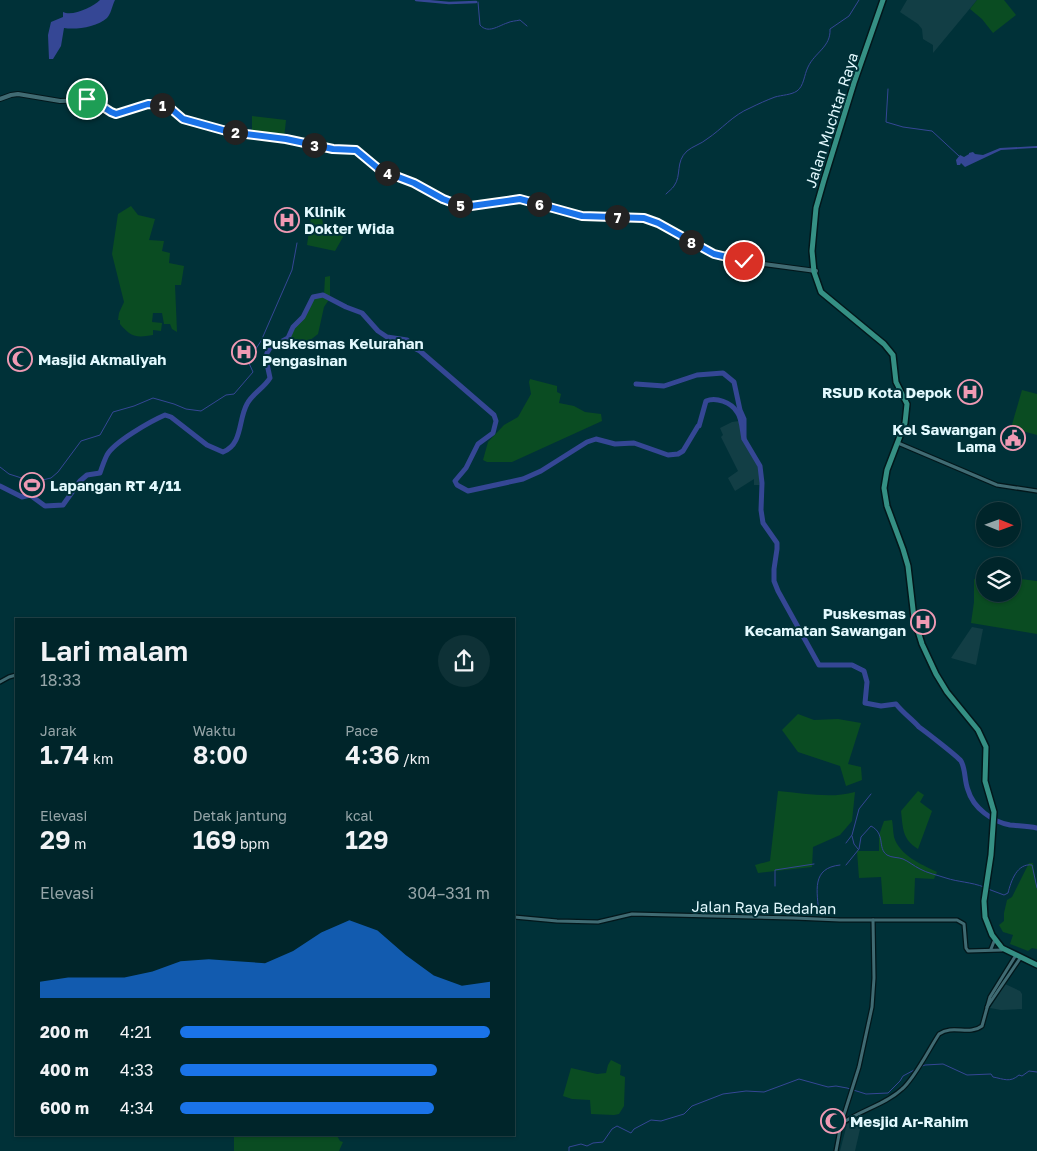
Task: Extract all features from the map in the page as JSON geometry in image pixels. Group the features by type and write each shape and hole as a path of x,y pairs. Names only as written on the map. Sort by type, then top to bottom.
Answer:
{"highway":[{"name":"Jalan Muchtar Raya","path":"883,0 854,83 816,208 813,249 815,271 821,292 888,347 892,353 896,382 906,400 907,409 905,423 884,483 887,506 906,562 912,606 922,644 947,692 974,725 986,745 985,781 994,806 987,887 984,901 988,926 995,939 1005,950 1037,965"}],"main road":[{"path":"0,99 11,94 60,102 87,99 116,114 148,104 164,105 183,119 230,132 286,139 333,149 356,150 380,170 420,186 457,205 471,206 520,199 582,216 642,217 656,222 719,256 815,271"}],"street":[{"path":"898,443 997,485 1037,491"},
{"path":"0,682 8,676 15,675"},
{"name":"Jalan Raya Bedahan","path":"515,917 557,922 609,921 632,914 840,920 957,920 964,924 967,950 970,952 991,949 1005,950"},
{"path":"836,1151 841,1124 859,1067 873,1002 873,920"},
{"path":"991,949 995,939"},
{"path":"841,1124 892,1097 903,1089 939,1034 950,1029 971,1031 980,1027 983,1023 989,1000 1018,956"}],"shaded area":[{"path":"907,0 977,0 933,53 933,45 923,39 922,29 918,24 900,12"},
{"path":"739,421 745,443 760,466 762,485 754,485 754,479 735,491 728,478 738,471 721,437 723,435 720,428"},
{"path":"972,627 983,629 976,665 951,658"},
{"path":"1005,984 1020,991 1022,994 1022,1009 1001,1010 990,1008"},
{"path":"863,1116 855,1151 840,1151 847,1124"}],"green space":[{"path":"977,0 1004,0 1016,15 993,33 982,19 970,9"},
{"path":"252,116 286,120 284,139 252,135"},
{"path":"131,206 138,215 155,219 149,240 164,241 162,251 170,253 169,263 184,266 181,285 175,285 177,332 172,329 170,324 164,324 162,313 153,313 152,322 162,323 161,331 153,330 153,335 134,336 118,320 124,302 112,254 118,214"},
{"path":"312,211 321,214 324,228 330,230 341,226 343,237 335,251 307,245"},
{"path":"330,276 330,298 324,307 318,334 300,348 283,342 289,338 294,327 316,295 324,295 325,277"},
{"path":"530,379 557,386 557,392 561,394 559,403 574,406 585,412 601,414 602,421 512,462 487,462 483,460 488,442 504,425 518,417 531,394"},
{"path":"1022,390 1037,394 1037,435 1011,428"},
{"path":"974,579 976,579 976,602 1021,602 1021,579 1037,581 1037,634 971,623 974,602"},
{"path":"798,714 814,720 838,719 861,723 848,764 861,767 862,780 846,786 840,766 798,752 782,730"},
{"path":"778,791 827,795 855,792 852,821 840,835 813,847 812,867 758,873 755,865 770,861"},
{"path":"918,791 924,795 920,802 932,811 918,849 906,837 901,811"},
{"path":"892,820 894,837 901,849 912,859 937,872 934,879 915,878 914,904 883,904 881,877 859,878 857,851 879,851 879,835 884,821"},
{"path":"1029,863 1033,863 1037,889 1037,949 1032,948 1028,951 1010,944 1013,935 1003,932 999,925 1004,921 1007,900 1012,897"},
{"path":"611,1060 621,1065 620,1075 625,1077 624,1106 619,1114 591,1114 590,1100 572,1099 563,1096 571,1068 597,1074 606,1073"},
{"path":"234,1136 337,1136 343,1142 339,1151 234,1151"}],"water":[{"path":"100,0 115,0 107,18 98,24 86,27 64,28 61,46 53,59 49,59 48,35 51,22 63,17 63,12 72,13 82,10 93,6"},
{"path":"1037,146 1037,148 1001,150 965,167 961,163 957,165 956,160 960,155 964,157 973,152 983,155 1000,148"}],"waterway":[{"path":"416,0 449,3 476,2"},
{"path":"666,194 676,182 681,160 687,151 705,141 744,111 762,102 795,92 799,89 811,62 828,40 830,29 849,16 859,0"},
{"path":"478,2 480,25 483,28 490,29 520,20 527,26"},
{"path":"888,89 886,122 903,127 932,131 959,156"},
{"path":"0,467 9,474 34,482 51,478 58,472 81,441 100,435 113,412 153,398 186,409 201,411 226,395 234,394 253,372 248,361 261,341 292,270 297,243"},
{"path":"0,486 22,497 30,495 45,506 63,505 80,481 87,475 100,473 107,455 117,444 142,427 165,415 171,417 207,445 223,452 237,438 247,404 270,378 266,359 270,348 288,338 293,327 303,317 313,297 323,295 362,313 378,331 387,337 407,340 494,415 496,421 493,433 478,444 466,468 455,481 457,485 468,491 523,479 541,471 587,442 596,439 615,444 634,443 668,455 678,454 683,451 699,426 706,401 710,400 723,401 734,408 740,418 744,439"},
{"path":"636,384 664,386 697,375 723,373 734,382 740,410 744,419 744,439 760,466 763,523 777,543 774,581 819,665 852,665 864,671 867,682 865,703 881,706 896,704 919,727 958,758 963,764 971,797 984,813 997,821 1010,825 1037,828"},
{"path":"846,843 852,835 859,809 871,794"},
{"path":"846,865 859,849 861,837 871,826 876,829 880,837 882,849 887,855 903,859 929,873 984,887"},
{"path":"852,836 854,844 858,849"},
{"path":"775,886 775,870 814,864"},
{"path":"819,914 817,889 820,876 831,867 840,865"},
{"path":"988,889 1004,895 1008,893 1013,878 1022,867 1027,865 1032,865 1037,888"},
{"path":"920,1067 943,1064 967,1075 991,1074 993,1077 1007,1080 1019,1075 1022,1076 1029,1071 1037,1072"},
{"path":"569,1151 569,1147 581,1144 587,1146 603,1142 612,1129 617,1126 631,1133 634,1129 651,1120 661,1121 684,1114 692,1106 723,1094 746,1091 764,1092 799,1079 828,1087 847,1088 866,1094 888,1093 903,1076 916,1069"}],"place":[{"name":"Klinik Dokter Wida","path":"287,220"},
{"name":"Puskesmas Kelurahan Pengasinan","path":"244,352"},
{"name":"Masjid Akmaliyah","path":"20,359"},
{"name":"RSUD Kota Depok","path":"970,392"},
{"name":"Kel Sawangan Lama","path":"1013,438"},
{"name":"Lapangan RT 4/11","path":"32,485"},
{"name":"Puskesmas Kecamatan Sawangan","path":"923,622"},
{"name":"Mesjid Ar-Rahim","path":"833,1121"}],"route":[{"path":"87,99 116,114 148,104 164,105 183,119 230,132 286,139 340,150 353,149 380,170 414,183 443,199 459,205 471,206 520,199 582,216 644,218 658,223 714,254 744,261"}]}
